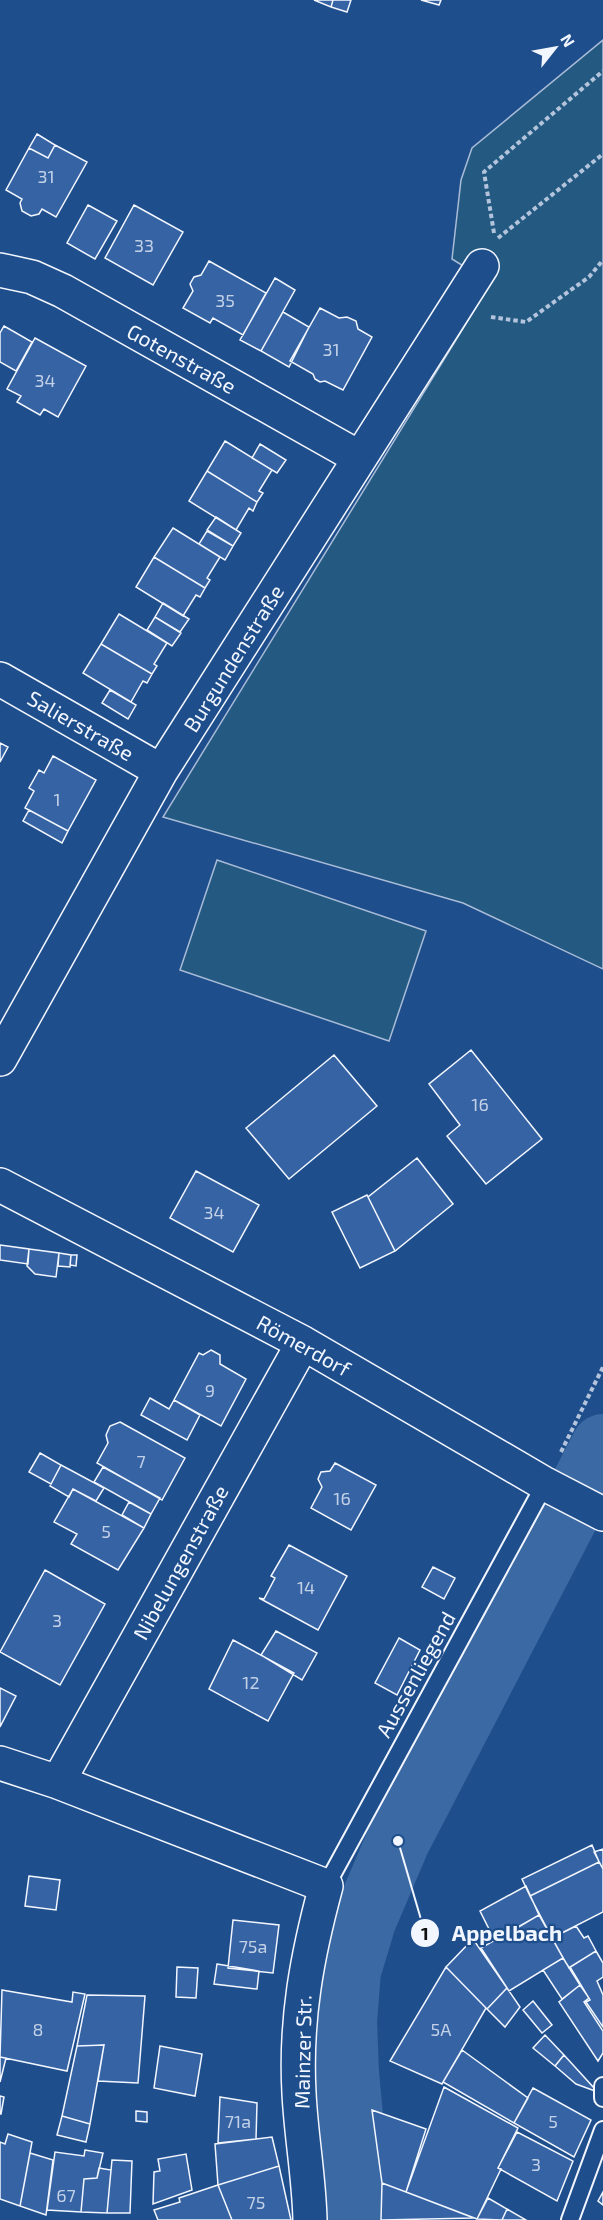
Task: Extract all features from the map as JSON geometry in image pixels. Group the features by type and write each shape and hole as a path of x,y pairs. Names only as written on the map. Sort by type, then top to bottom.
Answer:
{"street":[{"name":"Burgundenstraße","path":"0,1059 161,771 482,266"},
{"name":"Gotenstraße","path":"0,270 32,277 63,291 360,458"},
{"name":"Salierstraße","path":"0,679 161,771"},
{"name":"Römerdorf","path":"0,1185 303,1343 545,1484 600,1512"},
{"name":"Nibelungenstraße","path":"58,1782 303,1343"},
{"path":"0,1763 58,1782 326,1886"},
{"name":"Mainzer Str.","path":"310,2220 299,2093 298,2046 301,1992 326,1886"}],"lane":[{"name":"Aussenliegend","path":"326,1886 545,1484"},
{"path":"603,2086 603,2098"},
{"path":"570,2220 603,2130"}],"path":[{"path":"603,71 484,172 496,240 603,154"},
{"path":"453,312 526,322 589,277 603,260"},
{"path":"545,1484 603,1367"}],"shaded area":[{"path":"603,40 603,969 463,903 163,817 491,283 452,259 461,180 472,148"},
{"path":"217,860 426,931 389,1041 180,970"}],"building":[{"path":"314,0 333,0 331,7"},
{"path":"333,0 351,0 347,12 331,7"},
{"path":"421,0 441,0 439,5"},
{"path":"37,134 55,145 48,158 29,148"},
{"path":"55,145 87,162 56,217 42,209 39,214 31,216 22,211 20,203 22,199 6,190 29,148 48,158"},
{"path":"88,205 117,221 95,259 67,243"},
{"path":"134,205 183,232 153,285 105,258"},
{"path":"209,261 266,293 243,335 213,318 210,323 183,308 193,291 190,284 194,277 201,275"},
{"path":"275,278 295,290 261,351 240,340"},
{"path":"320,308 339,318 347,317 356,321 358,329 372,337 343,390 325,381 320,382 313,374 290,361"},
{"path":"283,312 309,327 289,367 261,351"},
{"path":"4,326 32,342 16,371 0,362 0,333"},
{"path":"35,338 86,366 58,417 44,409 40,415 17,402 21,396 7,389"},
{"path":"225,441 272,470 259,491 263,493 257,502 207,471"},
{"path":"260,444 286,460 277,473 252,458"},
{"path":"207,471 257,502 253,511 249,508 236,530 189,501"},
{"path":"216,517 241,533 233,546 207,530"},
{"path":"173,528 220,557 207,578 210,580 205,588 154,557"},
{"path":"207,531 233,546 225,560 199,544"},
{"path":"154,557 205,588 200,597 196,595 183,616 136,587"},
{"path":"163,603 189,619 180,632 155,617"},
{"path":"119,614 167,643 154,664 157,666 152,674 101,644"},
{"path":"155,617 181,633 172,646 147,630"},
{"path":"101,644 152,674 147,683 143,681 131,702 83,673"},
{"path":"110,690 136,705 128,719 102,703"},
{"path":"0,743 8,747 0,762"},
{"path":"53,756 96,780 68,831 25,808 34,791 29,788 39,770 44,773"},
{"path":"29,810 68,831 62,843 23,821"},
{"path":"471,1050 542,1139 486,1184 447,1136 460,1125 429,1084"},
{"path":"334,1055 377,1106 289,1179 246,1128"},
{"path":"417,1158 453,1204 395,1251 368,1197"},
{"path":"196,1171 259,1205 233,1252 170,1218"},
{"path":"367,1195 395,1251 360,1268 332,1212"},
{"path":"0,1245 29,1249 28,1264 0,1260"},
{"path":"29,1249 59,1253 56,1277 35,1274 27,1266"},
{"path":"59,1253 71,1255 70,1267 58,1266"},
{"path":"71,1255 77,1255 76,1266 70,1265"},
{"path":"211,1350 220,1355 220,1364 246,1379 221,1426 174,1400 199,1353 203,1355"},
{"path":"150,1398 169,1409 174,1400 200,1415 187,1440 141,1415"},
{"path":"120,1422 185,1458 162,1500 97,1463 108,1443 106,1435 110,1426"},
{"path":"40,1453 61,1465 51,1484 29,1472"},
{"path":"335,1463 376,1485 351,1530 311,1508 322,1487 318,1479 321,1472 330,1471"},
{"path":"61,1465 104,1488 96,1501 73,1489 69,1497 50,1486"},
{"path":"103,1467 160,1498 151,1514 94,1482"},
{"path":"73,1489 144,1528 118,1570 71,1544 77,1534 54,1522"},
{"path":"129,1502 151,1514 144,1528 122,1515"},
{"path":"289,1545 347,1576 318,1630 259,1598 264,1599 275,1578 271,1576"},
{"path":"433,1567 455,1578 444,1599 422,1587"},
{"path":"45,1570 105,1604 60,1685 0,1652"},
{"path":"276,1631 317,1653 302,1680 261,1655"},
{"path":"399,1638 420,1650 397,1695 375,1683"},
{"path":"233,1640 294,1673 268,1721 209,1689"},
{"path":"0,1688 16,1696 0,1727"},
{"path":"592,1845 599,1862 530,1896 522,1879"},
{"path":"603,1849 603,1869 594,1852"},
{"path":"599,1862 603,1869 603,1912 552,1938 530,1896"},
{"path":"29,1876 60,1880 56,1910 25,1906"},
{"path":"526,1886 539,1915 495,1941 480,1911"},
{"path":"539,1915 563,1958 509,1991 481,1948"},
{"path":"233,1920 279,1925 273,1973 228,1968"},
{"path":"576,1926 584,1938 588,1936 596,1951 569,1968 552,1938"},
{"path":"473,1939 507,1988 487,2009 446,1967"},
{"path":"596,1951 603,1963 603,1977 597,1981 603,1995 603,2027 586,2002 590,2000 570,1967"},
{"path":"563,1958 580,1985 562,1999 543,1970"},
{"path":"217,1964 259,1971 257,1989 214,1984"},
{"path":"177,1967 198,1968 196,1998 176,1997"},
{"path":"446,1967 486,2008 442,2084 390,2061"},
{"path":"580,1985 589,1998 584,2002 603,2031 603,2053 598,2061 559,2002"},
{"path":"507,1988 520,2007 505,2027 487,2009"},
{"path":"2,1990 72,2002 73,1992 85,1994 67,2071 0,2057"},
{"path":"87,1995 145,1996 138,2083 98,2081 104,2045 77,2046"},
{"path":"533,2001 552,2025 542,2033 523,2010"},
{"path":"545,2035 564,2055 555,2066 533,2048"},
{"path":"104,2045 90,2124 62,2116 77,2046"},
{"path":"160,2046 202,2054 195,2096 154,2088"},
{"path":"462,2050 528,2098 514,2123 443,2082"},
{"path":"564,2055 595,2091 576,2084 555,2066"},
{"path":"0,2057 6,2058 0,2082"},
{"path":"444,2087 518,2128 498,2168 501,2169 477,2219 406,2192"},
{"path":"533,2088 591,2120 574,2157 514,2123"},
{"path":"0,2096 4,2097 1,2114 0,2114"},
{"path":"220,2097 257,2103 256,2139 218,2143"},
{"path":"372,2110 426,2129 406,2192 382,2183"},
{"path":"136,2111 147,2112 147,2122 136,2121"},
{"path":"62,2116 90,2124 86,2142 57,2135"},
{"path":"517,2132 573,2161 557,2201 498,2168"},
{"path":"8,2134 32,2142 20,2206 0,2199 0,2142 5,2144"},
{"path":"272,2137 279,2166 218,2185 215,2144"},
{"path":"85,2150 103,2153 97,2178 84,2179 81,2212 47,2210 55,2152 84,2156"},
{"path":"30,2153 53,2160 46,2215 20,2206"},
{"path":"186,2154 192,2190 153,2204 154,2172 160,2171 158,2159"},
{"path":"112,2160 132,2161 130,2213 107,2213"},
{"path":"279,2166 291,2220 232,2220 218,2185"},
{"path":"99,2168 111,2170 107,2213 81,2212 84,2179 97,2178"},
{"path":"382,2183 406,2192 474,2218 381,2220"},
{"path":"218,2185 232,2220 158,2220 154,2210 180,2202 179,2198"},
{"path":"603,2192 603,2205 598,2201"},
{"path":"488,2198 507,2209 502,2220 477,2219"},
{"path":"507,2209 526,2220 502,2220"}],"waterway":[{"path":"358,2220 359,2202 347,2073 345,2021 349,1971 364,1921 398,1841 603,1446"}],"place":[{"name":"Appelbach","path":"398,1841"}]}
